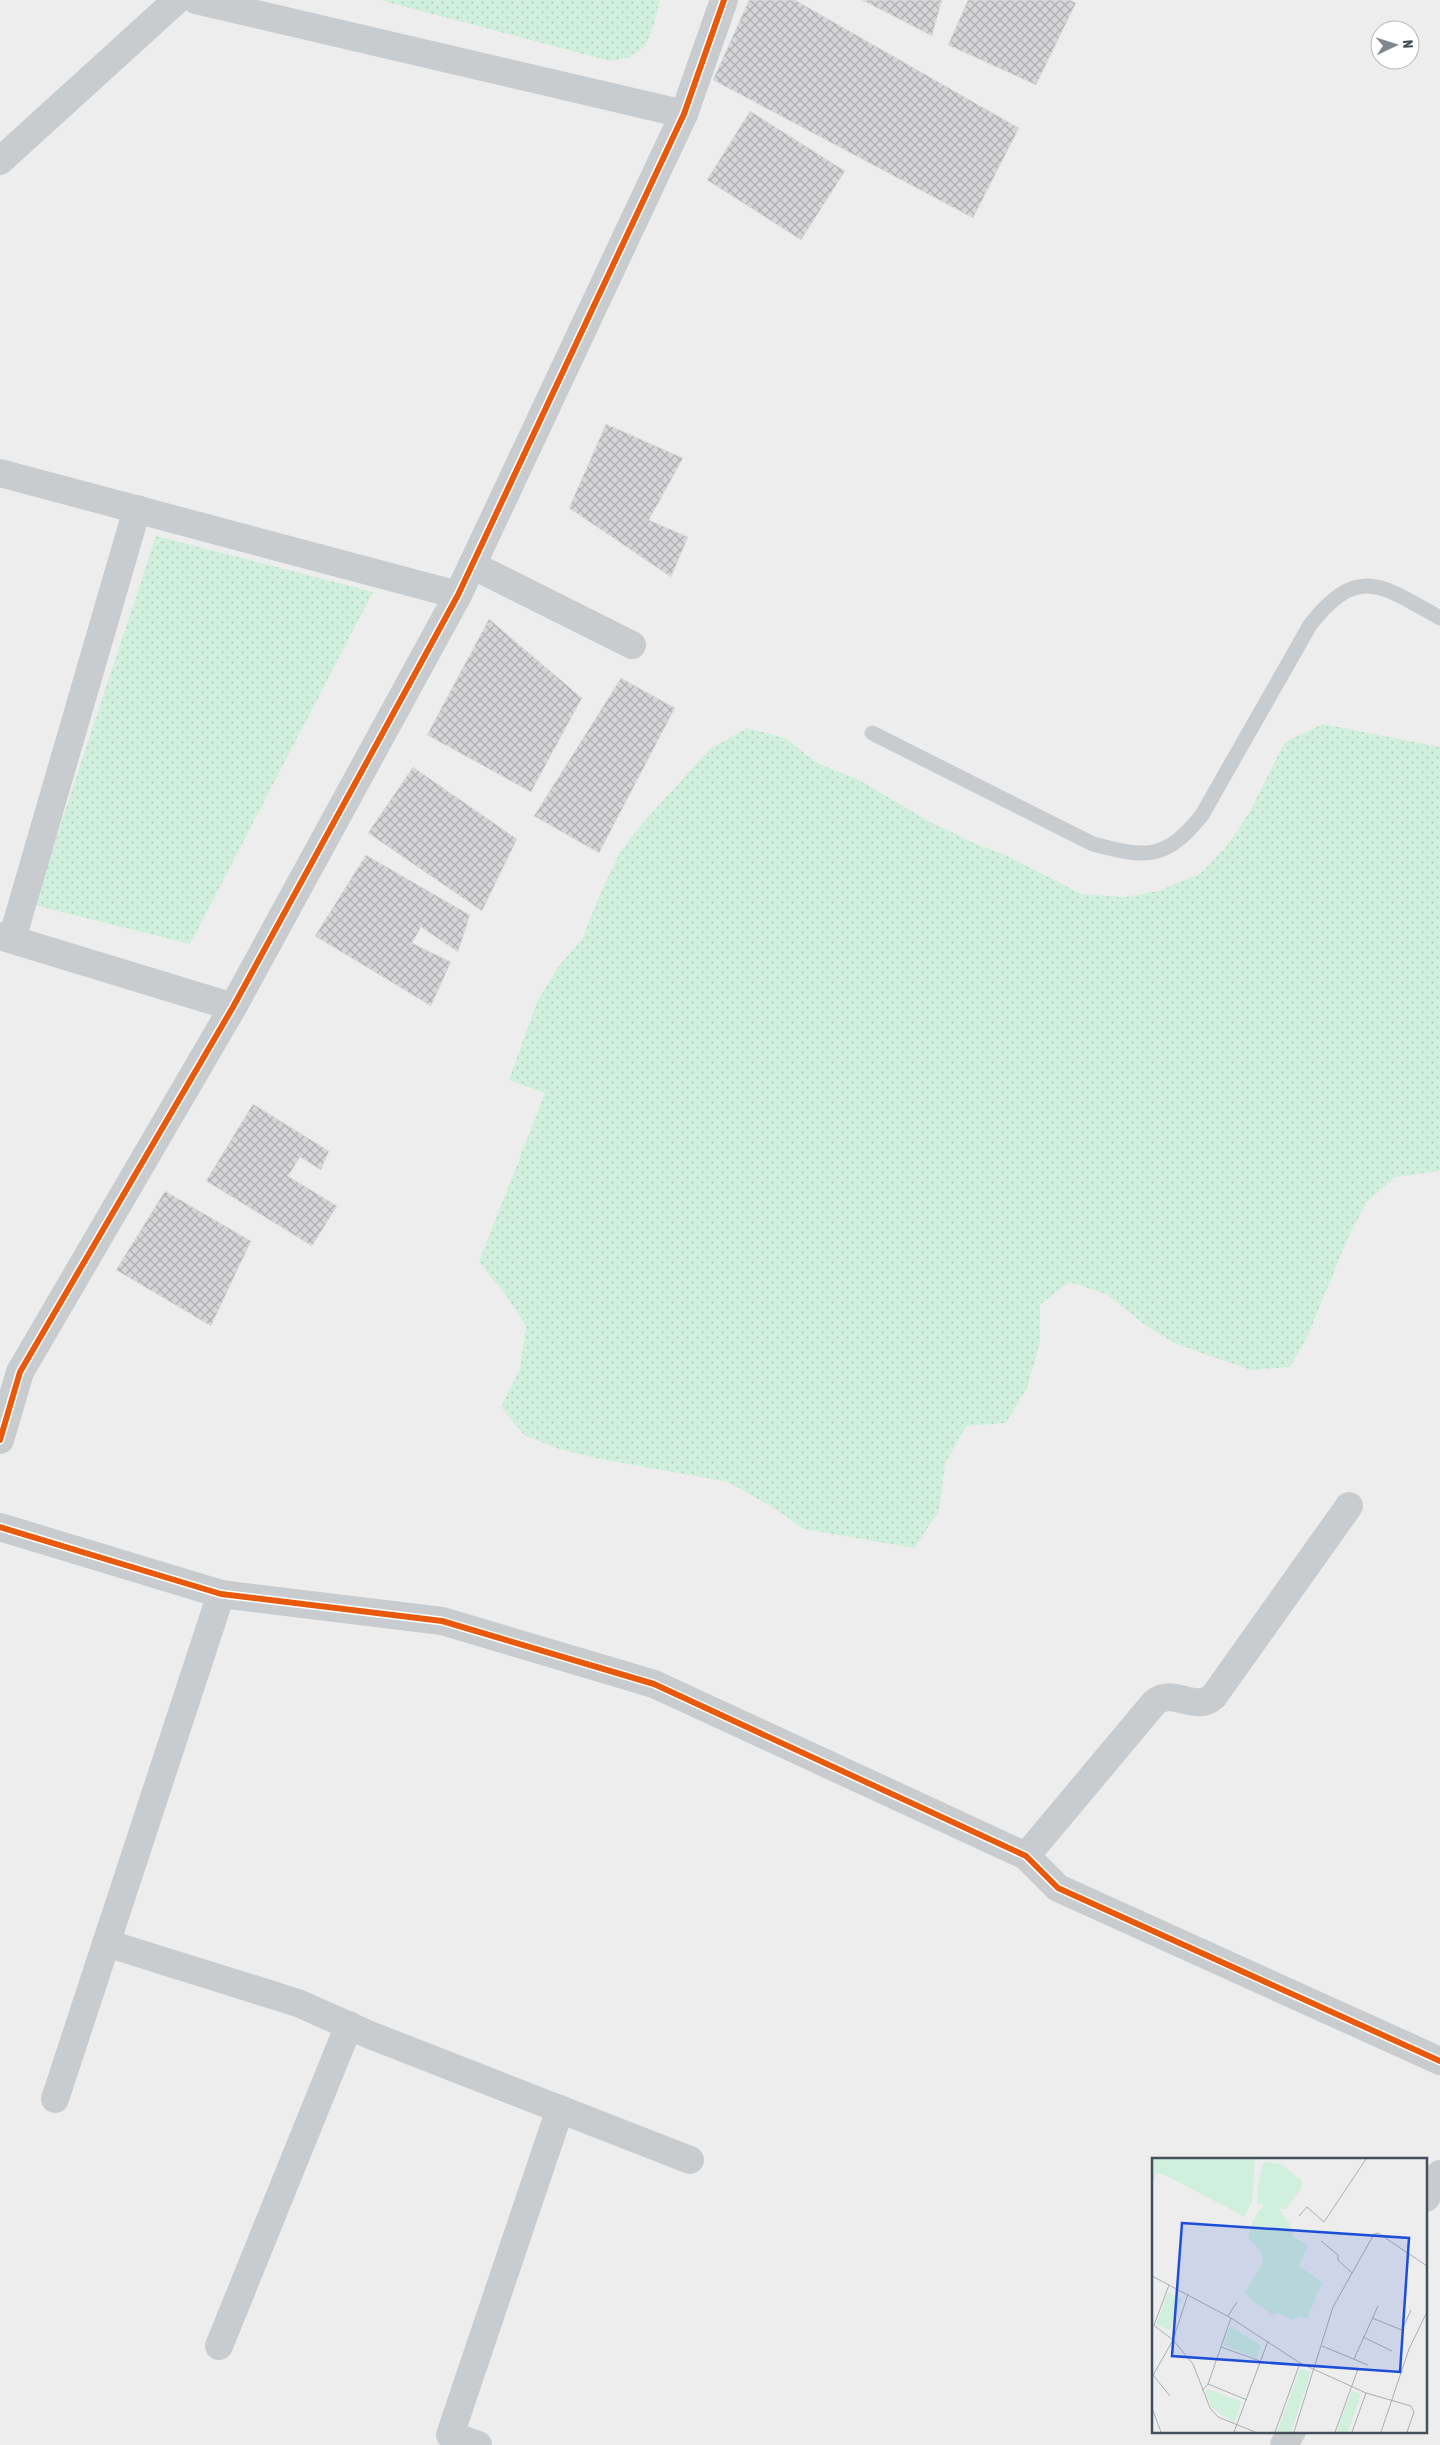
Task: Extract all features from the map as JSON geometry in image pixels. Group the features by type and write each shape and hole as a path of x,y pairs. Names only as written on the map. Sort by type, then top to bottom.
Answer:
{"street":[{"path":"0,161 177,0"},
{"path":"196,0 684,114"},
{"path":"0,1440 10,1369 233,1007 458,595 684,114 724,0"},
{"path":"0,473 458,595"},
{"path":"137,510 6,937 233,1007"},
{"path":"472,565 632,645"},
{"path":"1026,1856 1154,1703 1160,1698 1170,1696 1193,1703 1204,1703 1214,1696 1349,1506"},
{"path":"0,1527 222,1594 442,1621 654,1684 1026,1856 1058,1888 1440,2061"},
{"path":"55,2099 222,1594"},
{"path":"106,1943 298,2003 690,2160"},
{"path":"219,2346 349,2025"},
{"path":"478,2445 450,2435 560,2109"},
{"path":"1428,2195 1440,2174"},
{"path":"1284,2445 1291,2432"}],"lane":[{"path":"872,733 1092,844 1125,852 1148,853 1168,848 1184,837 1202,815 1310,625 1326,604 1342,592 1360,586 1375,586 1391,590 1440,618"}],"green space":[{"path":"380,0 660,0 647,42 634,55 610,61"},
{"path":"156,536 373,592 190,944 34,905"},
{"path":"1323,724 1440,747 1440,1171 1395,1177 1366,1203 1348,1238 1308,1335 1290,1367 1251,1370 1176,1344 1145,1325 1106,1294 1069,1282 1040,1305 1040,1342 1027,1388 1006,1423 966,1426 945,1464 939,1511 914,1548 804,1529 772,1507 728,1482 595,1458 559,1449 524,1435 501,1407 520,1369 526,1326 505,1294 479,1262 545,1093 509,1080 537,1002 558,967 583,938 596,903 620,852 648,817 710,749 747,728 785,738 817,763 861,781 930,822 974,843 1008,856 1081,894 1124,897 1159,891 1201,873 1226,847 1248,815 1285,742"}],"building":[{"path":"749,0 795,0 1019,128 973,218 713,80"},
{"path":"862,0 942,0 932,36"},
{"path":"968,0 1070,0 1076,3 1036,85 948,45"},
{"path":"750,111 845,171 801,240 707,180"},
{"path":"606,424 683,458 649,520 688,537 671,577 569,508"},
{"path":"489,619 582,698 531,792 427,735"},
{"path":"621,678 675,708 599,853 534,816"},
{"path":"413,767 517,839 482,911 368,833"},
{"path":"366,855 470,915 458,952 421,927 412,943 451,962 431,1006 315,936"},
{"path":"253,1104 329,1151 321,1170 300,1157 288,1176 337,1206 312,1246 206,1181"},
{"path":"165,1191 251,1241 211,1326 116,1270"}],"cycle path":[{"path":"0,1440 20,1372 233,1007 458,595 684,114 724,0"},
{"path":"0,1527 221,1594 442,1621 654,1684 1026,1856 1058,1888 1440,2061"}]}
